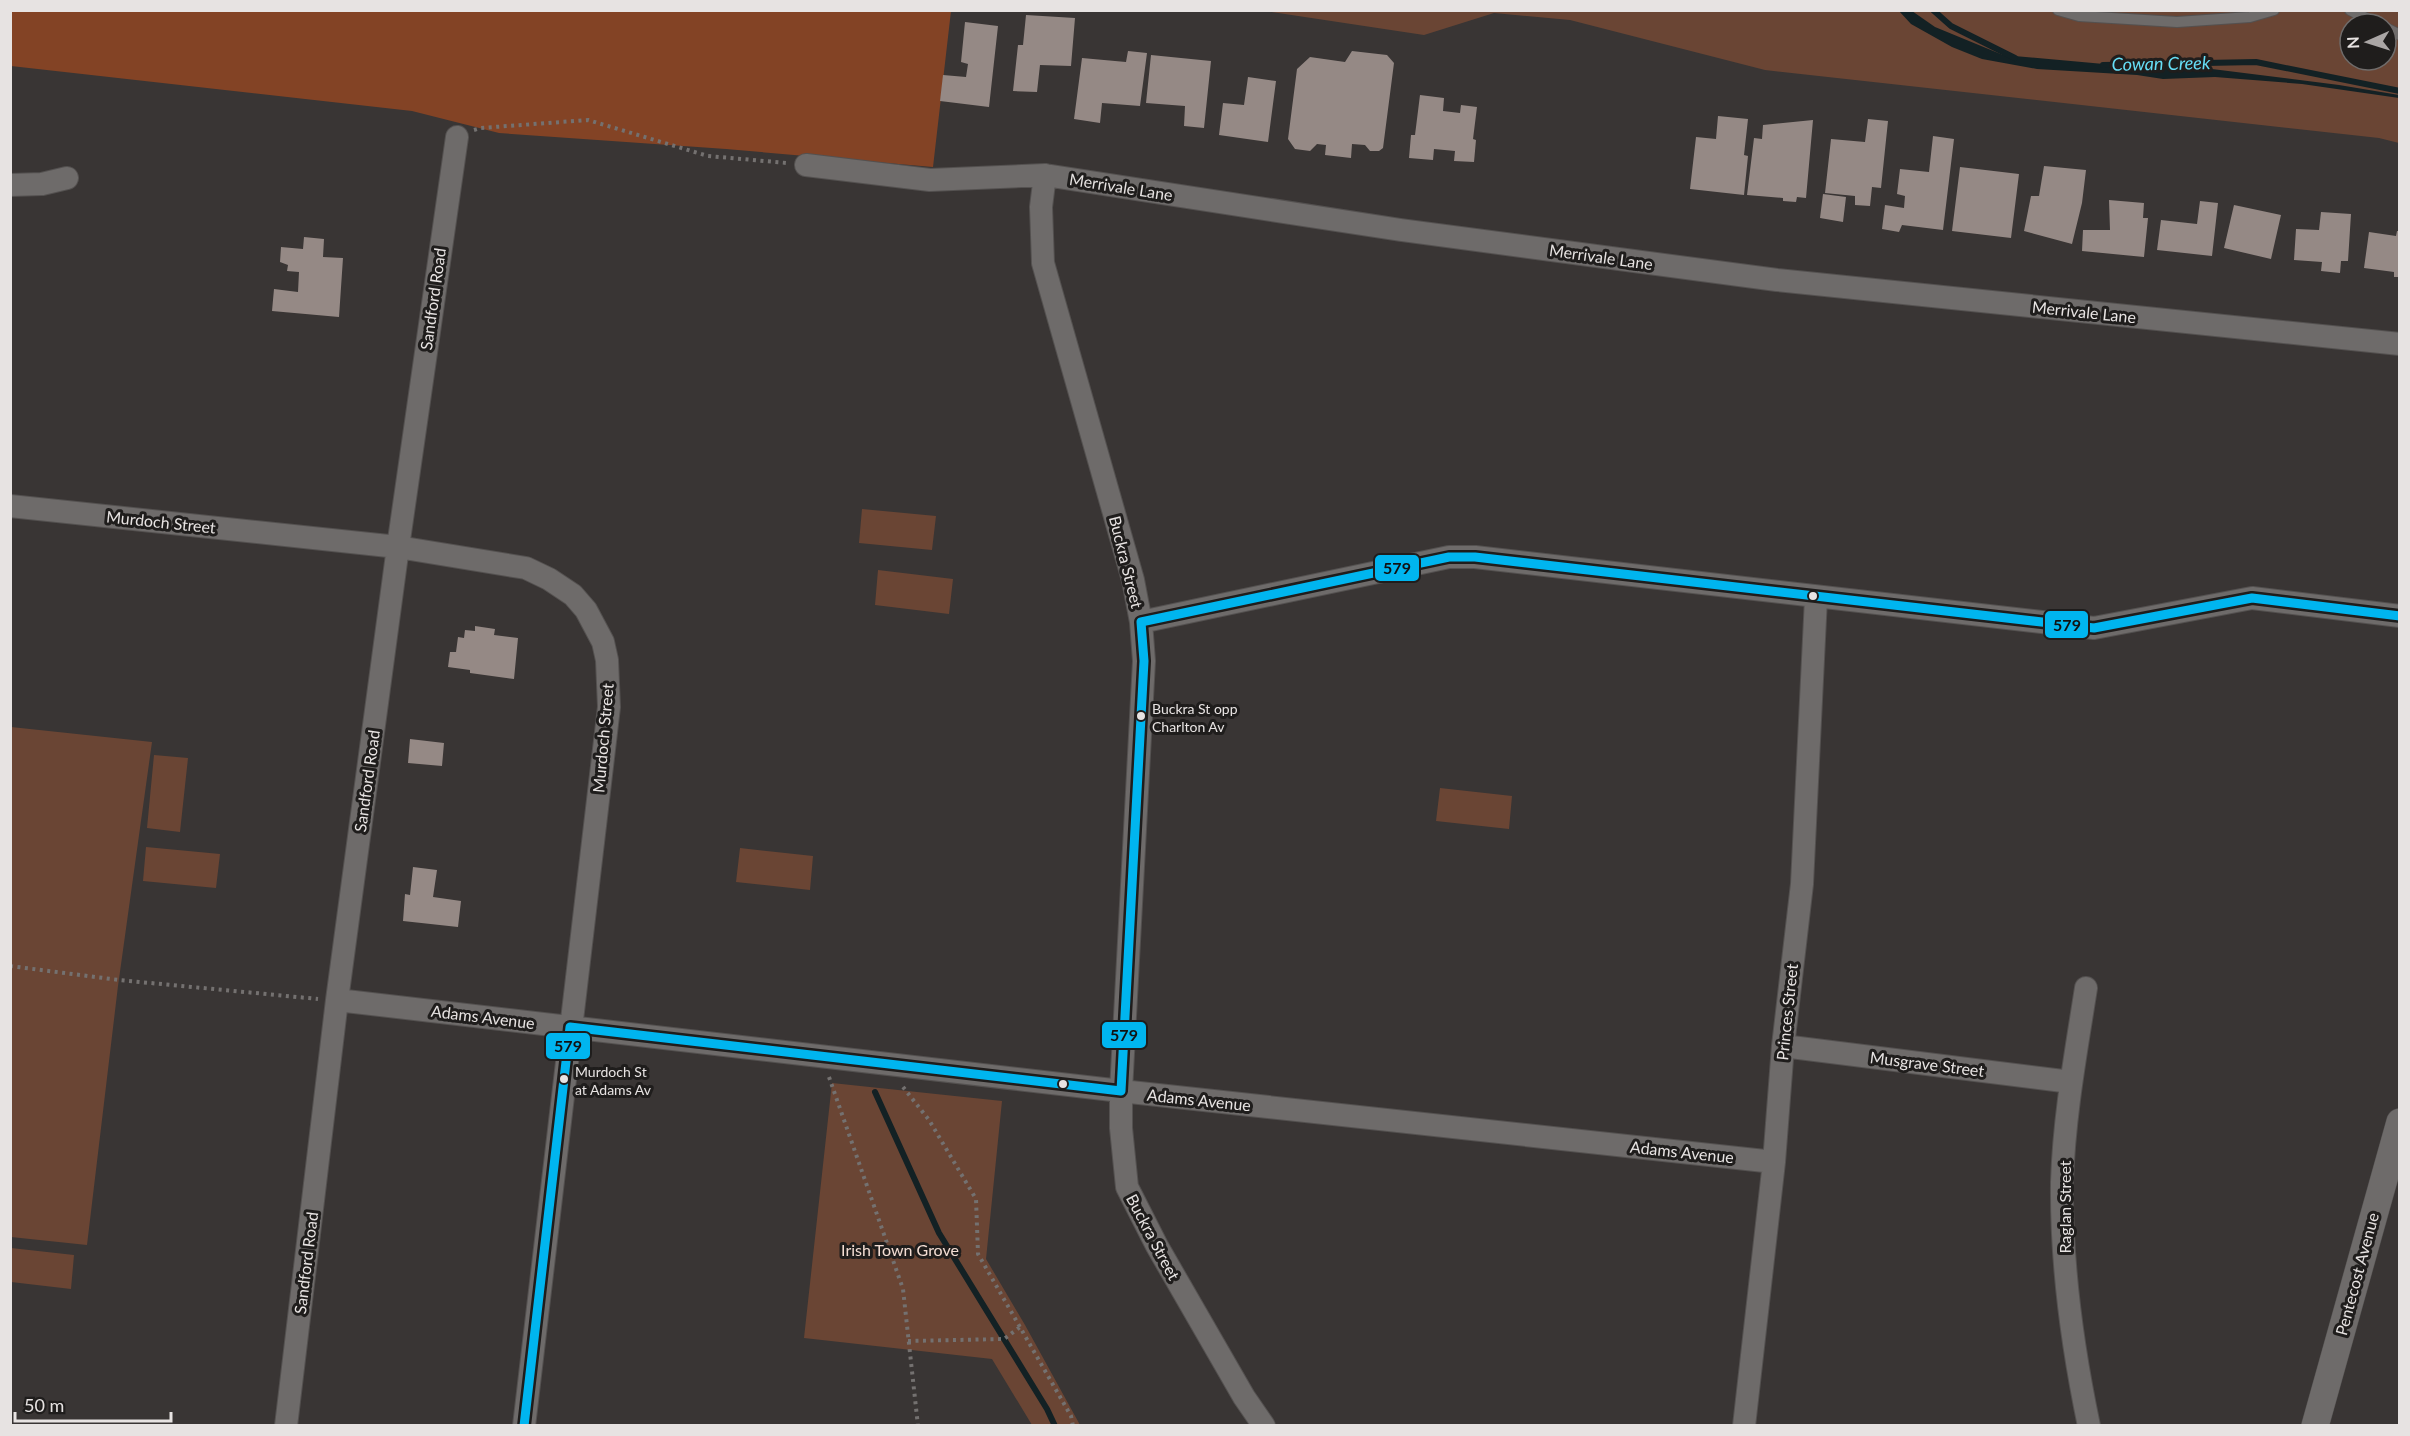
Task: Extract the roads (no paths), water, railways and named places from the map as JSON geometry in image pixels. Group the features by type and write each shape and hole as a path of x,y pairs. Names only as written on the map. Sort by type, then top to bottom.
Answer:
{"street":[{"name":"Sandford Road","path":"286,1425 337,1000 398,547 457,137"},
{"name":"Merrivale Lane","path":"806,165 930,180 1045,175 1389,228 1777,280 2400,344"},
{"name":"Buckra Street","path":"1045,175 1041,207 1043,263 1133,580 1141,622 1144,661 1121,1091 1121,1128 1127,1187 1157,1246 1244,1397 1264,1425"},
{"path":"10,185 42,184 67,178"},
{"name":"Murdoch Street","path":"10,506 398,547 526,568 549,579 573,595 586,610 603,642 608,670 609,707 524,1425"},
{"path":"1141,622 1449,557 1475,557 1816,598 2094,628 2252,598 2400,616"},
{"name":"Princes Street","path":"1744,1425 1802,884 1816,598"},
{"name":"Raglan Street","path":"2086,988 2071,1082 2062,1181 2066,1278 2076,1368 2089,1425"},
{"name":"Adams Avenue","path":"337,1000 1121,1091 1774,1162"},
{"name":"Musgrave Street","path":"1783,1046 2071,1082"},
{"name":"Pentecost Avenue","path":"2315,1425 2393,1170 2400,1122"}],"lane":[{"path":"2058,10 2091,17 2177,22 2250,16 2274,10"}],"waterway":[{"name":"Cowan Creek","path":"1933,10 1951,26 2015,58"},
{"name":"Cowan Creek","path":"2103,65 2256,62 2400,91"},
{"path":"875,1092 939,1233 1047,1409 1055,1426"}],"place":[{"name":"Buckra St opp Charlton Av","path":"1141,716"},
{"name":"Murdoch St at Adams Av","path":"564,1079"}],"park label":[{"name":"Irish Town Grove","path":"900,1250"}]}
